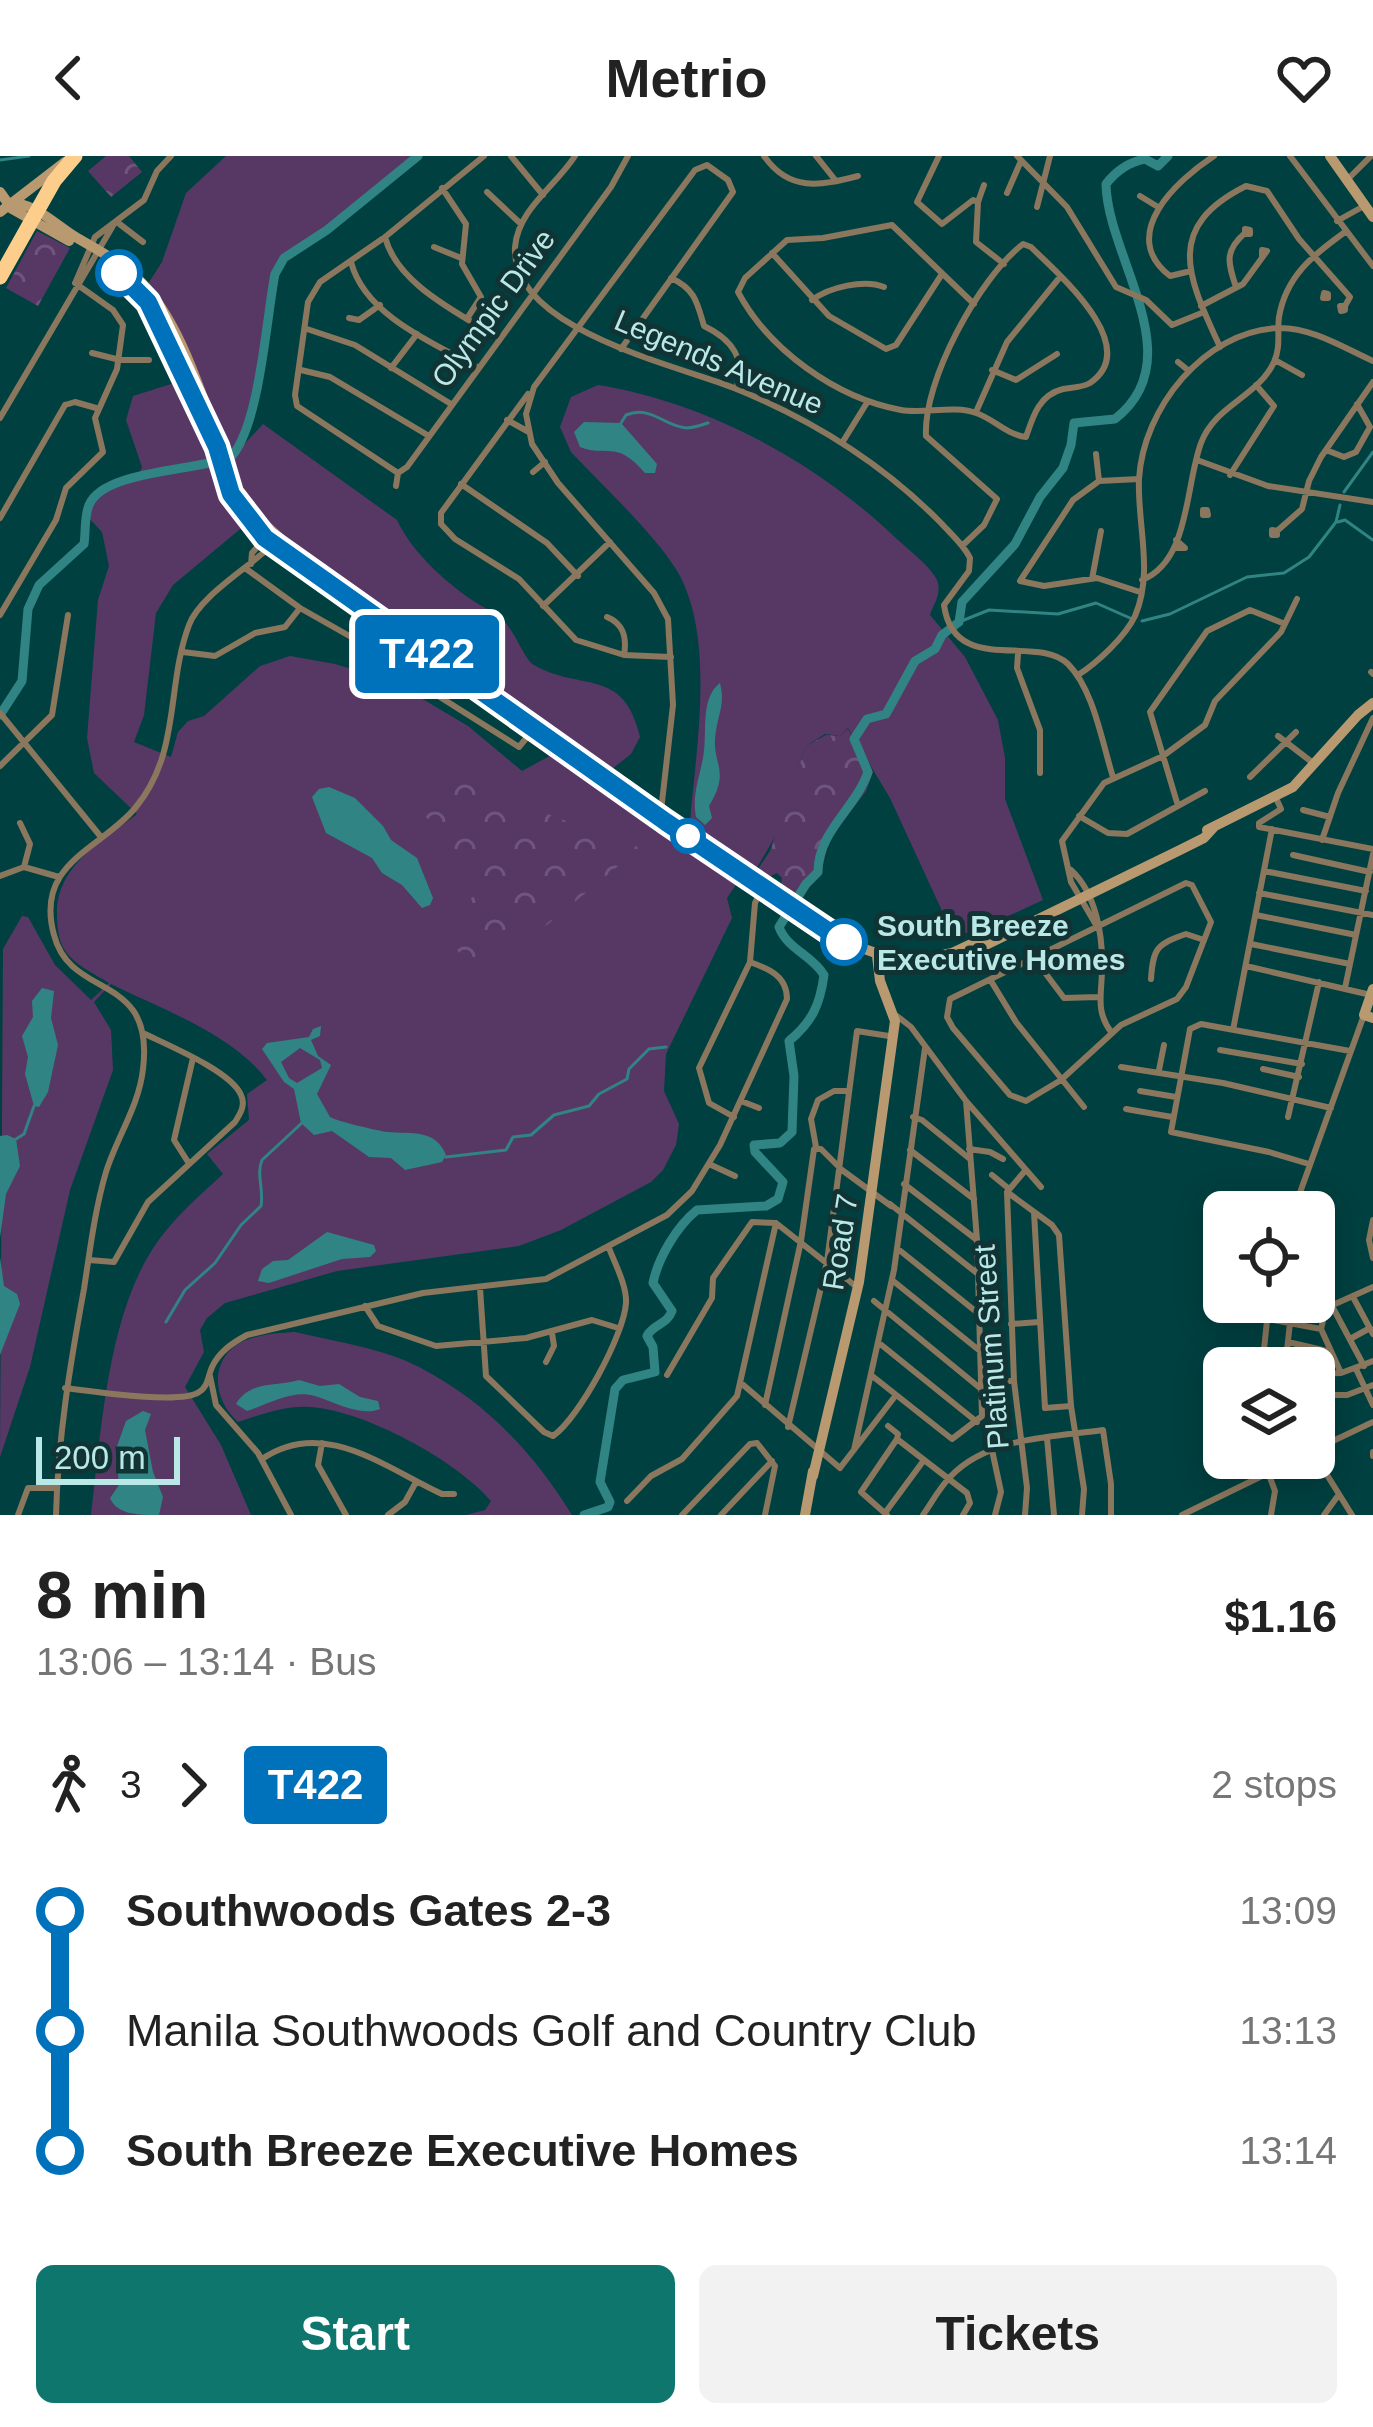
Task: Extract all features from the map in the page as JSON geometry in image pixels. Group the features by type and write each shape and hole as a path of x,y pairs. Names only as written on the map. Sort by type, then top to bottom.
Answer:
{"highway":[{"path":"0,277 34,215 74,157"}],"main road":[{"path":"1330,156 1373,218"},
{"path":"5,207 74,157"},
{"path":"0,192 5,207"},
{"path":"5,207 34,215 139,279 154,298 190,369 238,507 272,538 844,942 880,957 903,962 944,959 1276,798 1316,765 1373,704"},
{"path":"655,809 771,891"},
{"name":"Road 7","path":"805,1515 856,1286 897,1016 883,986 880,957"},
{"path":"1368,1017 1372,992"},
{"name":"Road 7","path":"871,1190 890,1036 897,1016"}],"street":[{"path":"0,418 75,286 95,237 144,200 157,171 171,156"},
{"path":"396,486 398,473 299,409 295,395 307,310 315,288 484,156"},
{"path":"512,156 544,195"},
{"path":"532,295 516,262 521,224 575,156"},
{"name":"Olympic Drive","path":"398,473 479,369 611,187 628,156"},
{"path":"764,156 784,178 796,183 858,176"},
{"path":"816,156 836,181"},
{"path":"938,156 917,202 920,208 942,224 974,200 978,202"},
{"path":"1037,207 1050,156"},
{"path":"1191,271 1170,276 1160,267 1150,229 1158,207 1214,156"},
{"path":"1290,156 1373,266"},
{"path":"1007,193 1019,158 1067,208 1111,281 1172,325 1237,289 1262,253 1247,234 1230,247 1227,257 1237,289"},
{"path":"578,326 701,161 728,180 737,194 670,278 621,350"},
{"path":"1344,179 1370,162"},
{"path":"1220,347 1203,309 1188,248 1192,232 1227,196 1253,184 1267,191 1350,298 1342,306 1328,296 1337,282"},
{"path":"984,185 976,242 1004,264"},
{"path":"442,188 466,224 461,258"},
{"path":"488,193 521,224"},
{"path":"1140,196 1158,207"},
{"path":"1337,221 1364,206"},
{"path":"115,223 143,242"},
{"path":"974,304 892,225 824,238 792,238 742,283 740,296 800,362 823,379 868,401 928,413 976,412 1001,430 1025,437"},
{"path":"1142,580 1159,574 1175,544 1197,459 1214,420 1256,386 1275,360 1289,288 1312,254 1345,232"},
{"path":"385,237 391,254 408,274 500,339"},
{"path":"1025,449 1025,437 1042,401 1061,390 1086,386 1104,364 1104,337 1096,316 1022,241 974,304 949,350 928,413 928,440 997,499 991,515 962,546 970,565 946,598 944,611 957,632 975,646 1059,657 1078,675 1113,777"},
{"path":"434,247 461,258 484,298 467,318"},
{"path":"772,253 812,300 845,328 889,349 942,274"},
{"path":"351,262 354,274 380,305 417,334 479,369"},
{"path":"976,412 1007,342 1060,277"},
{"path":"670,278 691,290 704,326 717,332 739,359 743,370 736,389"},
{"path":"812,300 833,289 874,283 884,287"},
{"path":"0,615 56,520 66,488 106,453 96,428 98,408 119,360 123,334 120,319 75,286"},
{"name":"Legends Avenue","path":"532,295 621,350 736,389 842,443 901,486 962,546"},
{"path":"349,318 359,320 380,305"},
{"name":"Legends Avenue","path":"527,431 527,404 534,387 578,326"},
{"path":"1078,675 1091,667 1137,612 1144,530 1139,479 1152,429 1189,371 1220,347 1279,328 1305,331 1373,361"},
{"path":"307,329 344,340 452,404"},
{"path":"391,368 417,334"},
{"path":"92,353 119,360 149,360"},
{"path":"992,370 1016,380 1057,354"},
{"path":"1275,360 1302,375"},
{"path":"1178,362 1189,371"},
{"path":"301,370 330,376 429,436"},
{"path":"1277,531 1296,518 1326,450 1373,382"},
{"path":"1230,475 1274,406 1256,386"},
{"path":"534,387 441,513 444,529 519,579 576,640 624,655 673,657"},
{"path":"842,443 868,401"},
{"path":"0,518 63,402 98,408"},
{"path":"1326,450 1344,457 1356,452 1370,427 1357,404"},
{"path":"507,420 527,431 573,502 664,609 673,657 673,705 655,809"},
{"path":"1096,454 1099,481"},
{"path":"1197,459 1230,475 1306,494 1373,502"},
{"path":"533,472 544,462"},
{"path":"1139,479 1099,481 1073,500 1017,582 1045,586 1092,579 1140,592"},
{"path":"461,484 547,544 578,576"},
{"path":"1186,505 1202,512"},
{"path":"1092,579 1101,531"},
{"path":"56,1515 64,1388 106,1174 141,1081 143,1033 133,1006 76,969 57,945 52,912 61,877 76,854 130,814 156,775 169,742 183,652 194,615 272,538"},
{"path":"543,606 610,542"},
{"path":"248,566 300,608 353,638"},
{"path":"1112,1032 1101,1016 1098,997 1102,971 1098,926 1061,846 1097,789 1163,756 1205,725 1216,700 1277,638 1297,599"},
{"path":"183,652 215,656 254,634 285,627 300,608"},
{"path":"1178,806 1150,712 1207,631 1250,610 1285,624"},
{"path":"0,766 53,719 68,615"},
{"path":"607,617 621,626 624,655"},
{"path":"388,663 406,634"},
{"path":"1018,654 1018,674 1040,730 1040,773"},
{"path":"375,656 519,747 536,725"},
{"path":"3,716 101,837"},
{"path":"1322,840 1373,718"},
{"path":"1250,777 1296,732"},
{"path":"1278,736 1316,765"},
{"path":"1078,816 1107,836 1132,832 1205,791"},
{"path":"1276,798 1281,809 1259,823 1261,827 1373,852 1345,988"},
{"path":"1303,810 1330,817"},
{"path":"20,823 30,844 25,867"},
{"path":"1233,1030 1271,829"},
{"path":"1293,856 1370,872"},
{"path":"0,876 25,867 61,877"},
{"path":"1263,871 1366,891"},
{"path":"1190,883 1211,922 1183,993 1112,1032 1061,1080 1025,1100 1016,1100 953,1028 947,1017 950,1000 1098,926 1190,883"},
{"path":"734,1117 709,1103 699,1068 750,962 755,902 771,891"},
{"path":"1259,893 1373,915"},
{"path":"1256,915 1356,935"},
{"path":"1150,979 1154,951 1160,946 1186,934 1204,940"},
{"path":"1251,944 1350,964"},
{"path":"1034,958 1064,998 1098,997"},
{"path":"191,1396 204,1388 226,1349 247,1335 437,1290 546,1279 676,1209 709,1164 734,1117 787,999 790,988 779,976 750,962"},
{"path":"1246,966 1372,992"},
{"path":"991,981 1016,1022 1084,1107"},
{"path":"1288,1118 1318,982"},
{"path":"897,1016 1020,1175 1041,1187"},
{"path":"1301,1191 1368,1017"},
{"path":"1310,1165 1171,1132 1191,1027 1202,1024 1351,1051"},
{"path":"788,1427 827,1262 857,1031 890,1036"},
{"path":"88,1260 114,1262 142,1209 235,1122 243,1106 237,1089 193,1058 143,1033"},
{"path":"1158,1072 1164,1045"},
{"path":"854,1450 892,1280 925,1048"},
{"path":"1220,1049 1302,1064"},
{"path":"188,1163 174,1140 193,1058"},
{"path":"1121,1067 1331,1108"},
{"path":"1263,1069 1299,1077"},
{"path":"765,1405 801,1241 816,1147 811,1119 818,1100 834,1091 849,1091"},
{"path":"1140,1091 1176,1097"},
{"path":"871,1375 952,1439 982,1416 977,1240 966,1101"},
{"path":"741,1102 759,1108"},
{"path":"1126,1109 1172,1118"},
{"path":"913,1118 969,1154 995,1153 1003,1159"},
{"path":"816,1147 978,1275"},
{"path":"909,1149 974,1199"},
{"path":"709,1164 735,1176"},
{"path":"992,1174 1058,1231 1072,1406 1084,1489 1082,1515"},
{"path":"1008,1190 1020,1175"},
{"path":"904,1184 977,1240"},
{"name":"Platinum Street","path":"1008,1190 1011,1324 1027,1488 1025,1515"},
{"path":"1034,1212 1045,1408 1072,1406"},
{"path":"1373,1220 1369,1240 1373,1258"},
{"path":"667,1375 712,1298 713,1278 752,1222 776,1223 856,1286"},
{"path":"627,1501 652,1476 682,1459 736,1396 776,1223"},
{"path":"480,1288 485,1376 553,1436 585,1395 618,1328 626,1297 609,1248"},
{"path":"897,1248 980,1314"},
{"path":"892,1280 980,1351"},
{"path":"1335,1304 1373,1287"},
{"path":"1350,1339 1371,1331 1369,1316 1353,1297"},
{"path":"874,1301 980,1388"},
{"path":"365,1306 378,1326 426,1345 481,1344 552,1333 592,1320 618,1328"},
{"path":"1335,1316 1350,1339 1373,1405"},
{"path":"1011,1324 1039,1322"},
{"path":"1288,1347 1290,1323 1321,1329"},
{"path":"1323,1323 1329,1347"},
{"path":"546,1362 554,1346 552,1333"},
{"path":"1288,1342 1310,1347"},
{"path":"879,1343 976,1422"},
{"path":"1335,1360 1341,1373"},
{"path":"1335,1373 1373,1361"},
{"path":"210,1372 216,1405"},
{"path":"1001,1382 1014,1381"},
{"path":"741,1383 840,1468 896,1395"},
{"path":"1335,1395 1369,1387"},
{"path":"64,1388 131,1396 191,1396 216,1405 262,1459 291,1515"},
{"path":"1335,1441 1373,1422"},
{"path":"888,1426 898,1434 897,1439 861,1492 886,1514 923,1460"},
{"path":"923,1515 948,1479 992,1450 1103,1430 1111,1515"},
{"path":"1047,1438 1054,1515"},
{"path":"897,1439 969,1496 963,1515"},
{"path":"262,1459 296,1442 322,1443 379,1462 442,1494 454,1494"},
{"path":"322,1443 318,1465 346,1515"},
{"path":"682,1515 750,1444 757,1443 773,1460"},
{"path":"992,1450 1001,1484 994,1515"},
{"path":"722,1515 773,1460"},
{"path":"765,1515 773,1460"},
{"path":"1187,1514 1261,1479"},
{"path":"1270,1479 1275,1491 1271,1515"},
{"path":"1328,1479 1352,1515"},
{"path":"388,1515 405,1502 416,1481"},
{"path":"18,1515 28,1488 57,1488"},
{"path":"1324,1515 1337,1497"}],"green space":[{"path":"106,156 129,156 142,172 111,197 88,171"},
{"path":"226,156 410,156 409,167 285,258 275,274 253,403 236,453 263,424 397,520 439,574 503,620 534,665 612,690 633,715 640,737 631,754 612,769 297,548 254,510 233,458 226,458 194,370 148,284 162,262 186,193"},
{"path":"37,231 70,248 38,306 6,288"},
{"path":"184,380 214,462 245,525 173,585 156,613 144,715 134,742 171,757 178,732 188,721 204,716 260,666 290,656 335,664 394,682 468,726 522,771 559,751 646,812 656,832 672,830 739,880 727,898 732,918 666,1054 664,1091 679,1124 676,1145 651,1182 561,1230 519,1246 337,1271 225,1303 200,1330 204,1352 185,1387 221,1445 251,1515 91,1515 108,1378 137,1278 167,1229 223,1174 207,1154 249,1120 247,1094 267,1080 216,1036 111,984 94,1002 111,1030 113,1070 70,1190 30,1367 0,1457 3,949 22,916 28,917 55,965 91,1000 109,983 68,955 57,921 59,895 74,867 137,814 94,773 87,738 98,600 109,566 102,532 86,515 97,493 138,477 142,467 126,420 133,396"},
{"path":"598,385 680,406 760,440 833,486 930,569 939,590 930,615 965,657 998,720 1005,758 1005,799 1043,900 969,934 949,926 890,798 848,728 840,736 825,734 806,746 776,835 755,871 690,822 700,697 691,603 671,562 571,452 560,427 571,397"},
{"path":"848,729 873,772 866,791 829,840 821,873 795,903 780,892 782,878 777,873 766,878 756,872 770,851 806,746"},
{"path":"447,777 640,848 474,985 444,922 475,895 418,804"},
{"path":"295,1332 391,1355 445,1382 507,1431 572,1515 466,1515 485,1510 491,1501 456,1470 408,1440 333,1411 292,1407 238,1422 219,1390 225,1356 246,1340"}],"water":[{"path":"584,422 621,423 657,464 655,473 645,473 619,453 580,447 574,432"},
{"path":"720,683 715,742 720,775 709,806 712,818 705,825 696,817 695,794 709,698"},
{"path":"329,787 355,798 391,840 417,858 433,898 430,905 422,908 372,858 326,833 312,797"},
{"path":"42,988 54,991 51,1018 58,1045 48,1092 39,1107 34,1106 25,1074 28,1057 22,1036 33,1017 32,1001"},
{"path":"321,1026 320,1036 311,1040 318,1056 331,1065 317,1094 330,1117 429,1137 442,1147 446,1155 442,1162 405,1170 391,1158 369,1157 332,1131 314,1135 301,1123 294,1089 262,1049 267,1043 309,1037","holes":["300,1048 320,1060 322,1068 297,1083 281,1062"]},
{"path":"0,1136 16,1139 20,1166 6,1194 0,1238"},
{"path":"327,1232 374,1245 376,1251 370,1257 342,1259 269,1283 258,1281 262,1269 273,1261 288,1260"},
{"path":"0,1257 4,1286 17,1294 20,1304 0,1355"},
{"path":"299,1380 320,1386 339,1384 378,1401 380,1409 356,1410 307,1394 247,1411 236,1404 256,1388"},
{"path":"143,1411 151,1414 145,1430 163,1497 159,1515 123,1511 110,1498 119,1485 116,1449 126,1421"}],"waterway":[{"path":"0,160 29,156"},
{"path":"0,715 22,681 28,609 39,585 84,544 89,505 98,493 131,478 231,457 249,421 275,274 284,258 327,230 418,156"},
{"path":"584,1515 610,1502 600,1482 615,1389 623,1380 655,1372 647,1336 672,1311 653,1283 669,1243 697,1210 766,1206 778,1199 783,1182 754,1145 780,1143 792,1132 794,1076 789,1041 814,1012 824,975 779,927 818,872 824,844 868,772 854,739 867,719 886,714 915,661 935,649 942,635 959,622 962,602 1015,544 1040,497 1063,468 1074,423 1115,419 1137,395 1147,367 1147,338 1106,184 1134,162 1145,159 1158,166 1168,156"},
{"path":"621,423 626,415 635,413 686,428 708,423"},
{"path":"1344,492 1373,452"},
{"path":"1142,621 1170,614 1247,577 1284,573 1309,557 1336,522 1340,505"},
{"path":"1338,522 1345,520 1373,540"},
{"path":"959,622 989,610 1058,614 1096,603 1130,618"},
{"path":"446,1157 506,1150 513,1137 531,1135 554,1115 589,1106 599,1094 627,1079 629,1069 649,1049 666,1047"},
{"path":"16,1139 24,1134 34,1106"},
{"path":"166,1322 185,1290 215,1263 241,1225 261,1206 262,1160 304,1121"}],"bus line":[{"name":"T422","path":"119,273 148,302 217,447 231,494 244,517 265,538 844,942"}],"place":[{"name":"South Breeze Executive Homes","path":"844,942"}]}
